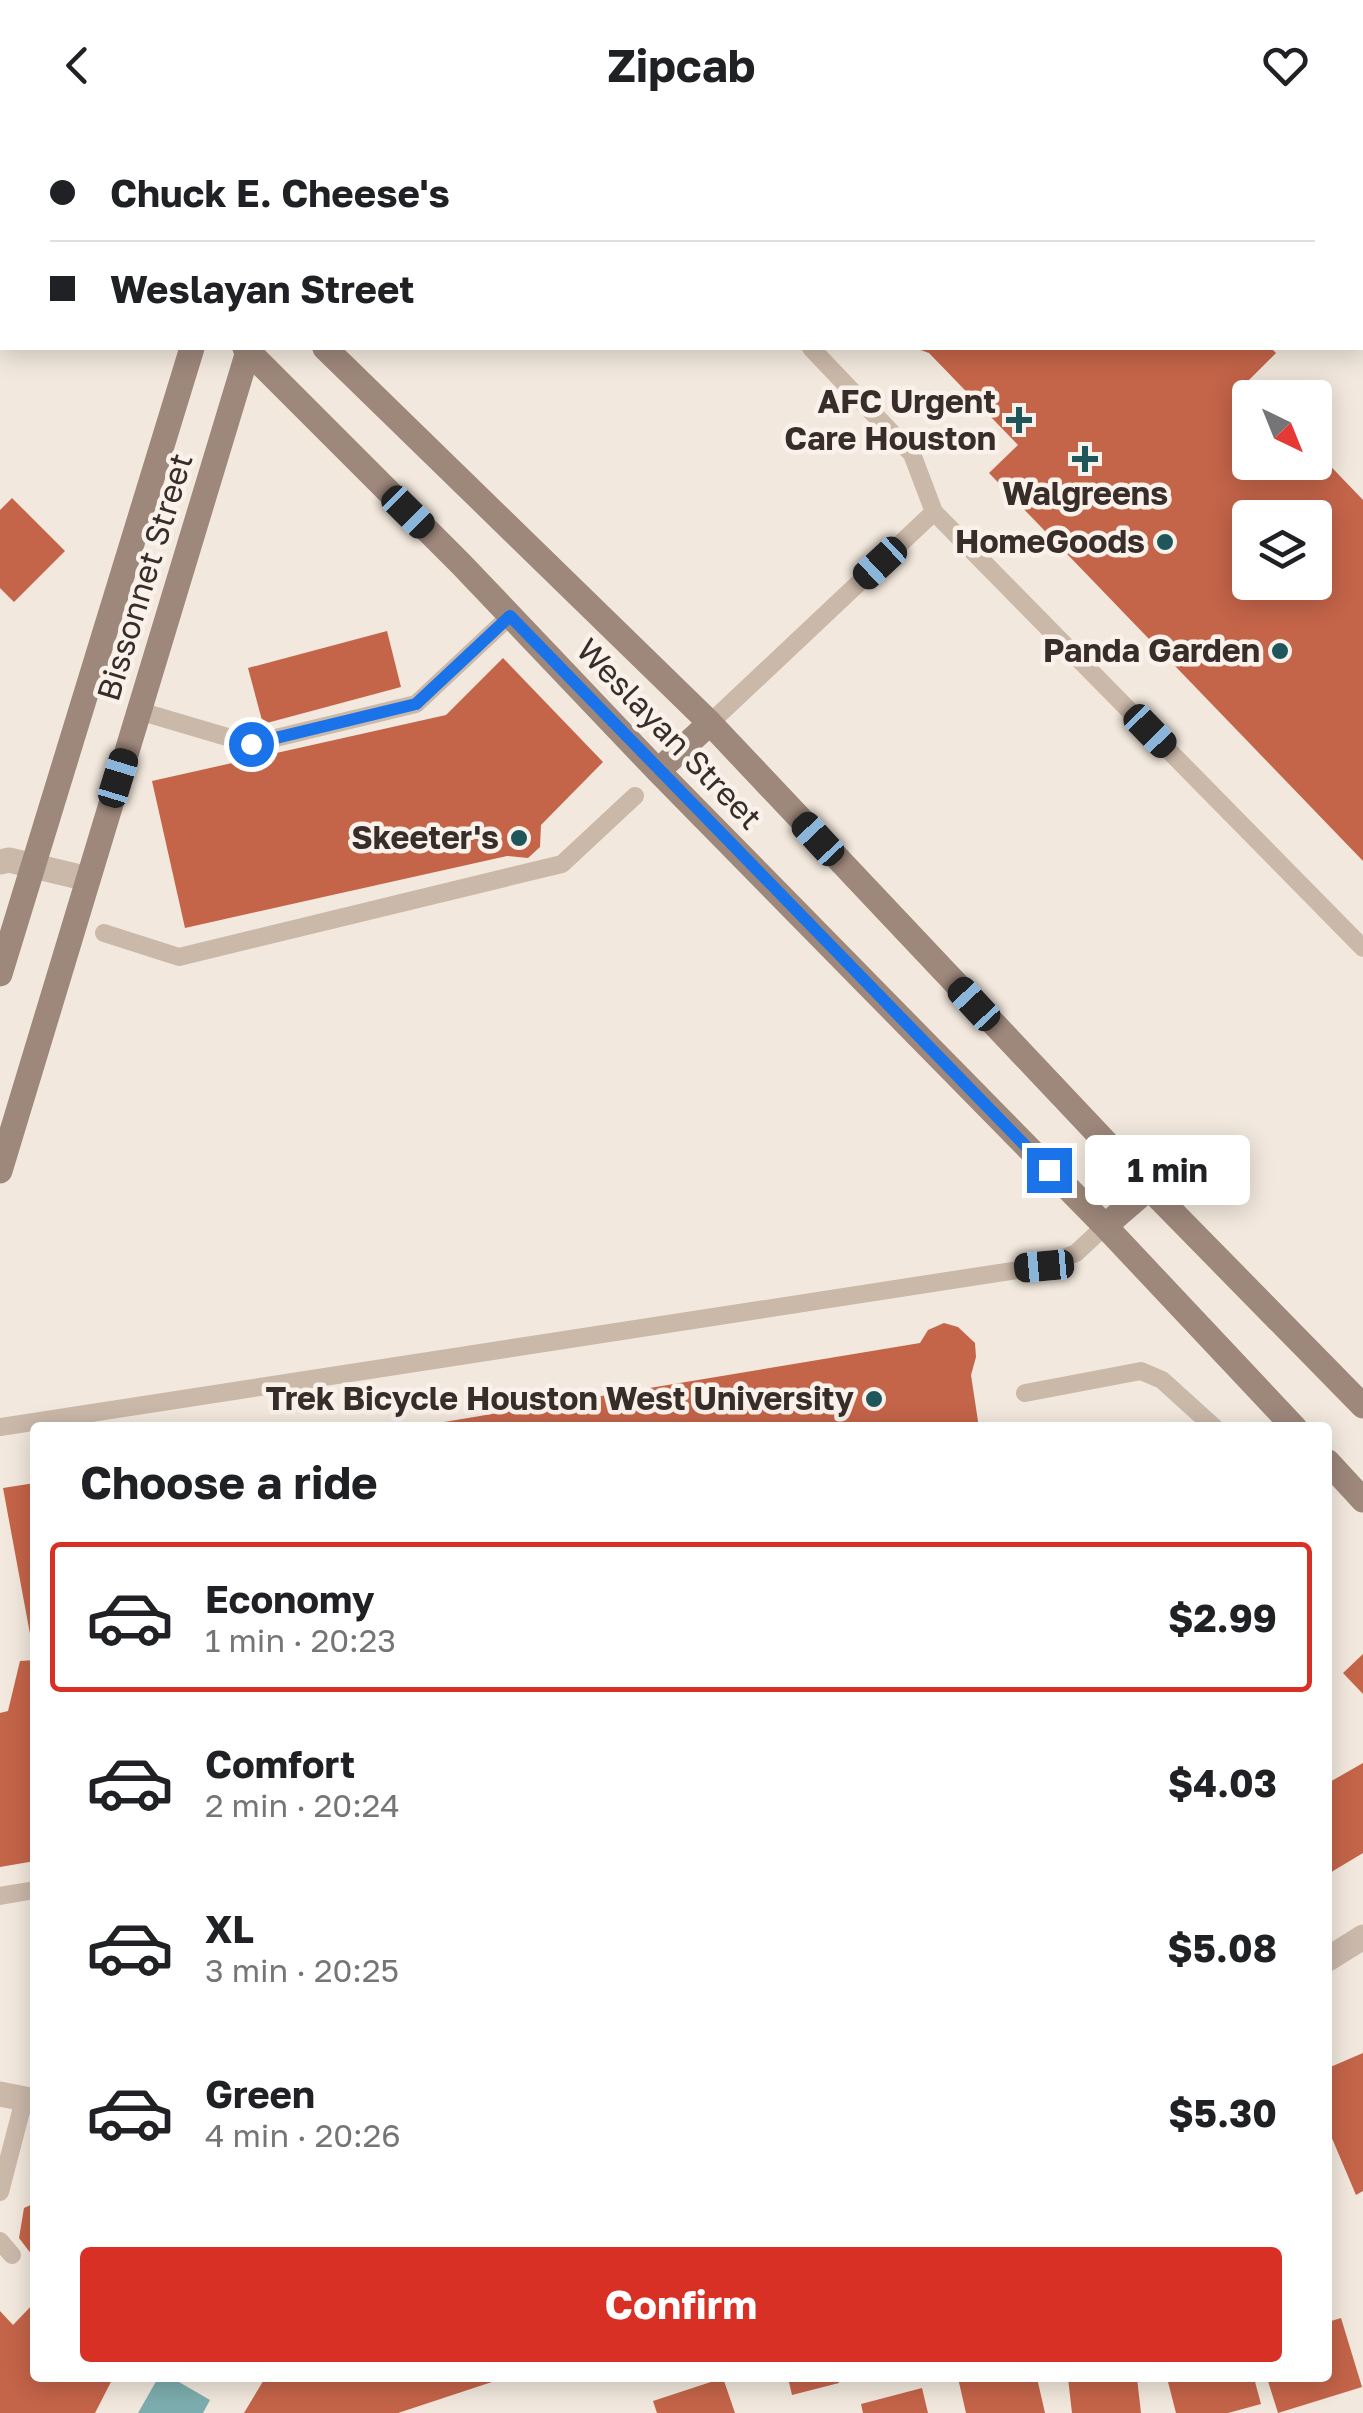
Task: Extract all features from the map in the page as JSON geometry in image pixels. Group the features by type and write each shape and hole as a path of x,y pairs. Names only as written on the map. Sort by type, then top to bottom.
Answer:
{"main road":[{"name":"Bissonnet Street","path":"0,974 191,350"},
{"name":"Bissonnet Street","path":"0,1171 247,350"},
{"name":"Weslayan Street","path":"248,350 1105,1226 1288,1422"},
{"name":"Weslayan Street","path":"327,350 710,723 1149,1188 1363,1406"},
{"path":"658,771 710,723"},
{"path":"1105,1226 1149,1188"},
{"path":"1332,1466 1363,1500"}],"street":[{"path":"0,862 10,860 88,879"},
{"path":"1332,1957 1363,1938"}],"lane":[{"path":"814,350 912,454 934,512 1363,948"},
{"path":"710,723 934,512"},
{"path":"139,711 251,744 416,704 510,616"},
{"path":"104,933 178,956 562,864 635,796"},
{"path":"0,1426 1044,1266 1076,1254 1105,1226"},
{"path":"1024,1393 1141,1371 1162,1380 1209,1422"},
{"path":"0,1896 30,1891"},
{"path":"0,2192 20,2099"}],"water":[{"path":"156,2382 179,2382 210,2400 203,2413 138,2413"}],"building":[{"path":"921,350 1276,353 1249,380 1232,380 1232,480 1332,480 1332,468 1363,500 1363,861 989,473 1018,445 929,353"},
{"path":"12,498 65,551 14,602 0,588 0,510"},
{"path":"387,631 401,687 263,724 248,668"},
{"path":"503,658 603,762 541,825 540,847 528,858 507,856 185,928 152,781 446,715"},
{"path":"944,1323 958,1327 975,1343 971,1375 978,1422 444,1422 920,1343 928,1330"},
{"path":"30,1484 30,1634 3,1488"},
{"path":"1363,1654 1363,1694 1343,1673"},
{"path":"30,1660 30,1862 0,1867 0,1713 8,1711 20,1661"},
{"path":"1363,1763 1363,1853 1332,1872 1332,1781"},
{"path":"1363,2053 1363,2191 1356,2195 1332,2138 1332,2066"},
{"path":"30,2205 30,2252 19,2238 24,2208"},
{"path":"30,2307 30,2382 111,2382 95,2413 0,2413 0,2311 13,2325"},
{"path":"1341,2318 1362,2387 1278,2413 1268,2382 1332,2382 1332,2321"},
{"path":"263,2382 492,2382 398,2413 244,2413"},
{"path":"711,2382 724,2382 735,2413 657,2413 653,2401"},
{"path":"789,2382 839,2382 839,2383 792,2395"},
{"path":"959,2382 1038,2382 1045,2413 966,2413"},
{"path":"1068,2382 1137,2382 1141,2413 1072,2413"},
{"path":"1168,2382 1255,2382 1261,2404 1228,2413 1176,2413"},
{"path":"922,2388 928,2413 863,2413 861,2404"}],"place":[{"name":"AFC Urgent Care Houston","path":"1019,420"},
{"name":"Walgreens","path":"1085,459"},
{"name":"HomeGoods","path":"1165,542"},
{"name":"Panda Garden","path":"1280,651"},
{"name":"Skeeter's","path":"519,838"},
{"name":"Trek Bicycle Houston West University","path":"874,1399"}],"route":[{"path":"251,744 416,704 510,616 1049,1170"}]}
